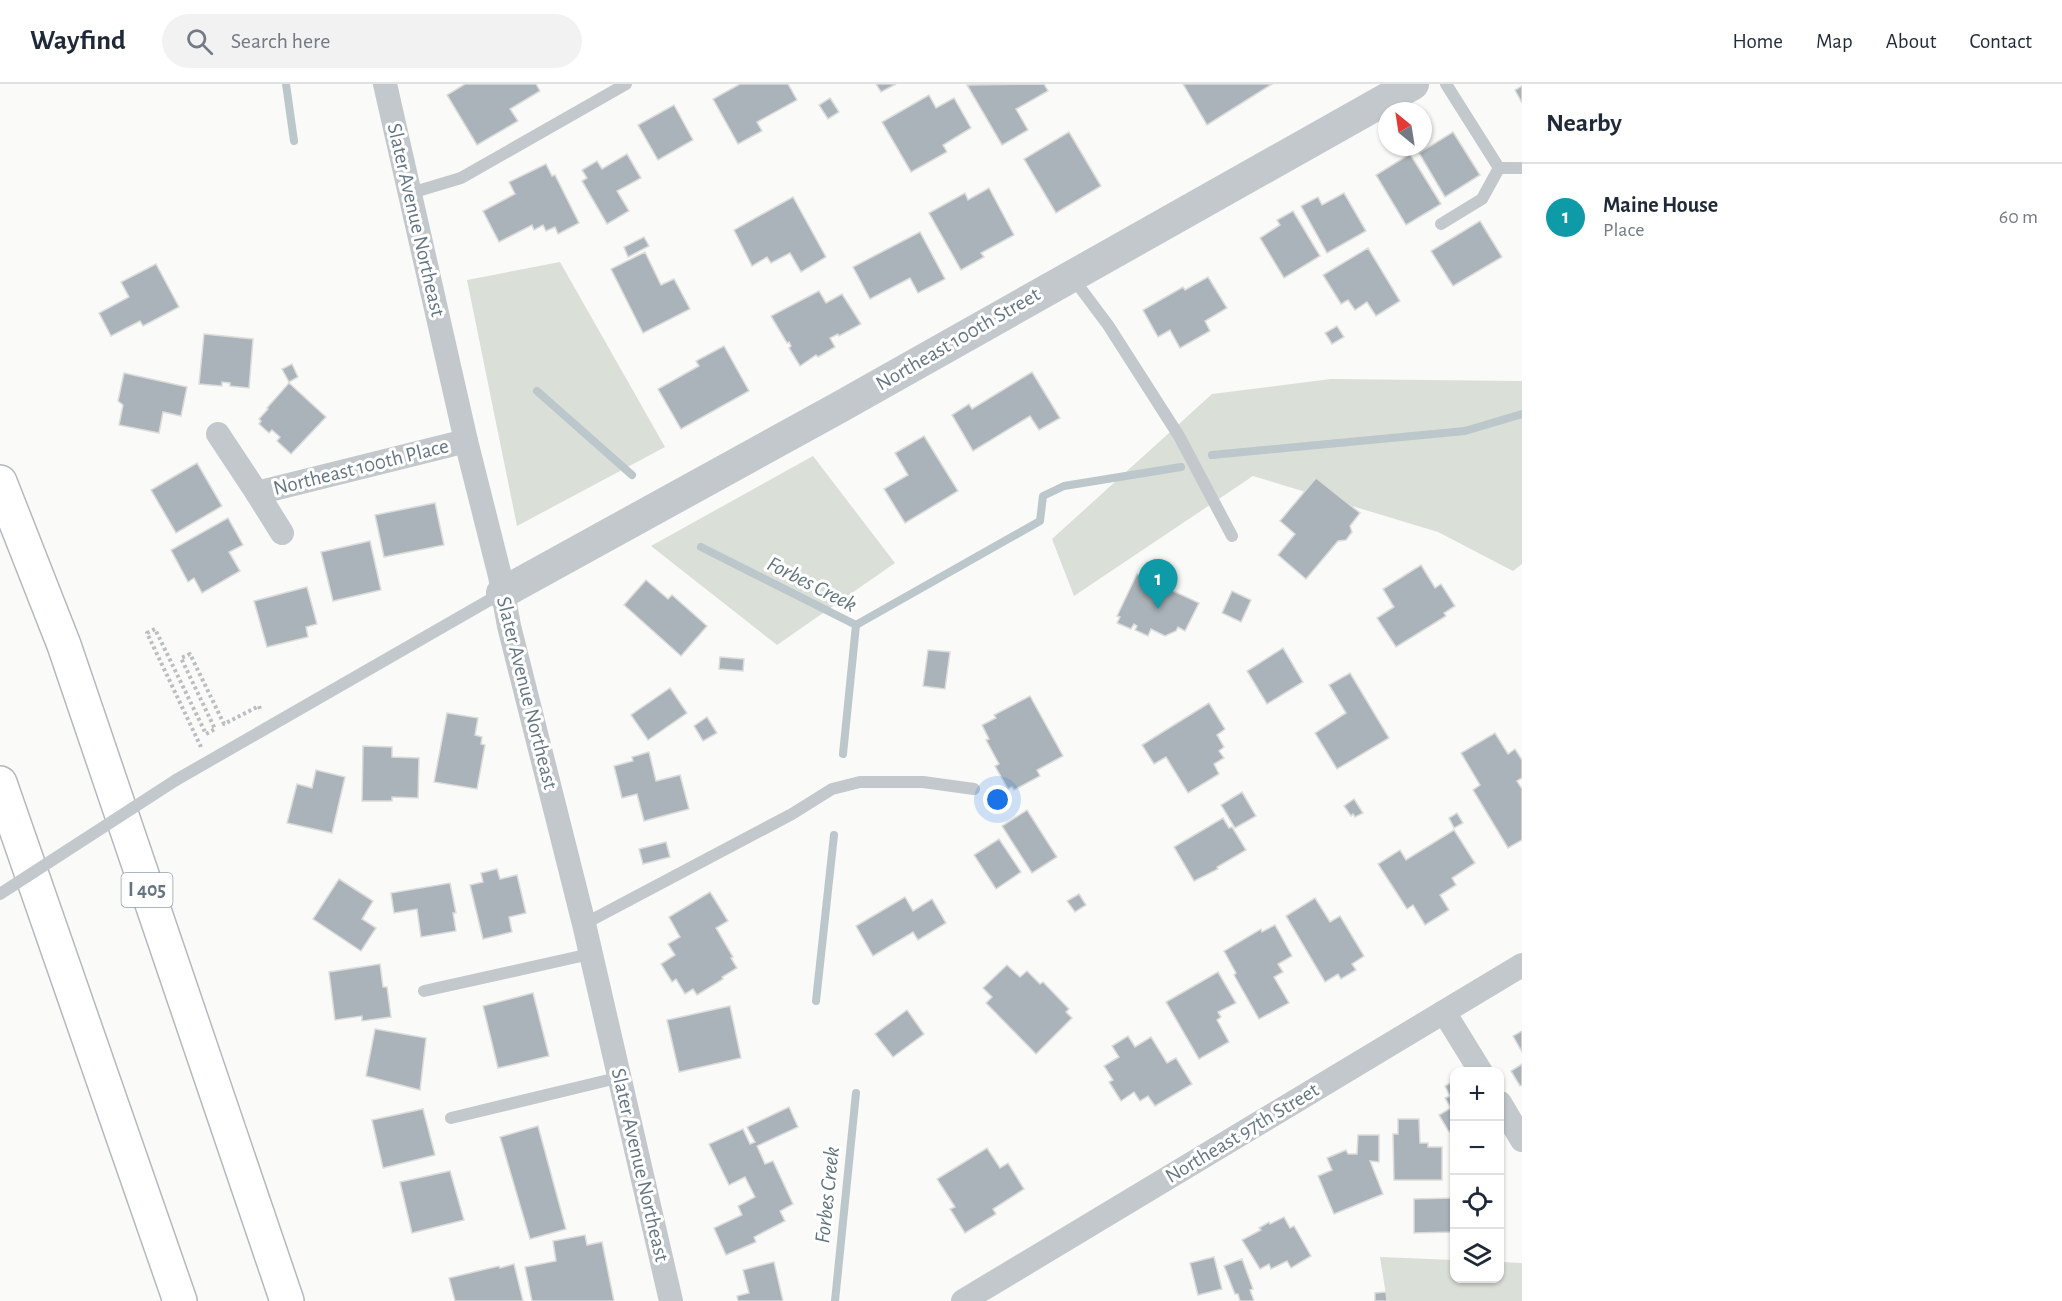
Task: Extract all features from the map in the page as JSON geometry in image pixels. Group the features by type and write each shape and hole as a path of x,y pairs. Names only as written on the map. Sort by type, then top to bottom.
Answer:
{"highway":[{"name":"I 405","path":"0,482 64,645 287,1301"},
{"path":"0,783 180,1301"}],"street":[{"name":"Slater Avenue Northeast","path":"386,84 465,441 500,576 502,593 621,1077 637,1161 671,1301"},
{"name":"Northeast 100th Street","path":"502,593 838,408 1413,84"},
{"name":"Northeast 100th Place","path":"218,434 282,533"},
{"name":"Northeast 100th Place","path":"257,494 465,441"},
{"name":"Northeast 97th Street","path":"963,1301 1522,965"},
{"path":"1444,1011 1479,1067"},
{"path":"1504,1110 1522,1140"}],"lane":[{"path":"411,193 461,178 626,84"},
{"path":"1446,84 1499,168"},
{"path":"1499,168 1522,168"},
{"path":"1441,224 1482,199 1499,168"},
{"path":"1071,275 1108,325 1179,436 1232,536"},
{"path":"0,894 177,780 502,593"},
{"path":"584,924 792,814 832,789 860,782 924,782 974,789"},
{"path":"424,991 590,954"},
{"path":"451,1118 621,1077"}],"path":[{"path":"201,749 147,633 155,629 206,734 214,729 181,658 190,654 224,724 259,706 262,713"}],"shaded area":[{"path":"560,262 665,447 517,526 467,280"},
{"path":"1331,379 1522,381 1522,564 1513,571 1438,532 1253,476 1074,596 1052,539 1212,394"},
{"path":"813,456 895,563 777,645 651,546"},
{"path":"1380,1257 1450,1260 1450,1283 1504,1283 1504,1262 1522,1263 1522,1301 1387,1301"}],"building":[{"path":"465,84 536,84 540,91 510,109 518,121 477,145 447,95"},
{"path":"740,84 788,84 797,100 757,122 762,131 738,144 713,99"},
{"path":"876,84 896,84 881,92"},
{"path":"1044,84 1048,91 1016,109 1028,130 1002,145 967,85"},
{"path":"1183,84 1272,84 1207,125"},
{"path":"1522,86 1522,103 1515,90"},
{"path":"929,95 936,108 954,98 971,128 943,145 947,152 911,172 882,122"},
{"path":"830,98 839,112 828,119 819,105"},
{"path":"674,105 693,140 658,160 638,125"},
{"path":"1069,132 1101,186 1056,213 1024,159"},
{"path":"1453,132 1480,175 1445,197 1421,156 1432,156 1432,145"},
{"path":"627,154 641,178 617,191 629,211 607,224 582,181 587,178 582,170 597,161 602,169"},
{"path":"1407,156 1411,156 1441,204 1406,225 1376,175"},
{"path":"546,164 552,176 555,175 579,223 558,234 555,227 546,231 543,225 534,230 532,225 499,242 483,211 515,194 509,182"},
{"path":"989,188 1014,235 981,253 984,257 961,270 929,213 965,193 968,200"},
{"path":"1344,193 1366,231 1327,253 1301,206 1318,197 1322,205"},
{"path":"793,197 826,257 801,272 790,253 771,263 767,257 752,266 734,230"},
{"path":"1293,211 1320,256 1284,278 1260,238 1280,225 1277,220"},
{"path":"1480,221 1502,257 1453,286 1431,251"},
{"path":"920,232 945,279 918,293 910,278 870,299 853,267"},
{"path":"644,237 649,246 628,257 624,247"},
{"path":"1368,248 1400,301 1376,316 1367,302 1355,310 1348,300 1341,304 1323,275"},
{"path":"645,252 661,285 674,279 690,309 643,333 611,269"},
{"path":"156,264 179,307 143,326 140,321 111,336 99,313 129,297 121,282"},
{"path":"1208,277 1227,308 1205,321 1210,331 1180,348 1170,330 1158,337 1143,310 1183,287 1185,290"},
{"path":"819,291 826,303 842,294 861,324 839,336 838,334 830,338 835,347 818,357 816,355 800,366 789,348 791,346 789,342 787,343 771,316"},
{"path":"1337,326 1344,337 1332,344 1325,333"},
{"path":"204,334 253,339 249,388 230,386 230,383 222,382 222,386 199,384"},
{"path":"724,346 749,391 681,429 658,389 699,366 696,361"},
{"path":"292,364 298,377 289,382 282,369"},
{"path":"1032,372 1060,418 1039,430 1030,416 973,451 952,415 969,404 972,409"},
{"path":"124,373 187,387 181,416 163,412 159,433 119,425 123,405 118,401"},
{"path":"289,383 326,417 291,454 277,441 280,437 272,430 269,433 259,424 261,421 259,419 267,408"},
{"path":"924,436 958,491 905,523 884,489 908,475 895,453"},
{"path":"197,463 222,506 176,533 151,490"},
{"path":"1316,478 1360,513 1350,526 1352,532 1346,540 1338,541 1306,579 1278,555 1295,534 1280,521"},
{"path":"435,503 444,545 384,557 375,515"},
{"path":"228,518 243,545 229,552 240,571 202,593 194,578 188,582 171,550"},
{"path":"370,541 381,590 333,601 321,552"},
{"path":"1421,565 1435,588 1441,584 1455,606 1444,613 1446,616 1396,647 1377,618 1394,607 1383,589"},
{"path":"1137,574 1199,603 1185,631 1178,627 1176,631 1165,636 1151,629 1148,636 1135,630 1137,626 1134,624 1131,629 1117,623 1120,617 1117,616"},
{"path":"646,580 668,599 672,595 707,626 681,656 624,605"},
{"path":"307,587 317,624 306,627 308,637 267,647 254,601"},
{"path":"1232,591 1251,600 1241,622 1222,613"},
{"path":"1283,648 1303,682 1267,704 1247,671"},
{"path":"928,650 950,652 945,689 923,686"},
{"path":"720,657 744,659 743,671 719,669"},
{"path":"1350,673 1389,738 1337,769 1315,733 1346,713 1329,685"},
{"path":"670,688 687,713 648,740 631,715"},
{"path":"1030,696 1063,756 1037,770 1040,776 1014,790 1012,787 1008,789 995,766 999,764 986,740 989,739 982,725 996,718 994,715"},
{"path":"1209,703 1225,729 1217,735 1224,747 1219,751 1224,758 1214,764 1219,774 1188,793 1166,757 1154,764 1142,745"},
{"path":"447,713 478,718 475,735 482,737 481,744 485,745 477,789 434,782"},
{"path":"707,717 717,733 703,741 694,726"},
{"path":"1495,733 1508,754 1515,749 1522,760 1522,778 1517,781 1522,789 1522,840 1508,848 1473,790 1480,785 1461,753"},
{"path":"363,746 392,747 392,757 419,758 418,798 392,797 392,801 362,801"},
{"path":"649,752 656,781 680,775 689,809 644,821 637,794 622,798 614,766 633,761 632,757"},
{"path":"316,770 345,777 332,833 287,823 297,784 312,788"},
{"path":"1242,792 1256,816 1235,828 1221,805"},
{"path":"1354,799 1363,813 1355,817 1353,814 1351,816 1344,806"},
{"path":"1027,810 1057,857 1032,873 1002,826"},
{"path":"1457,813 1463,823 1454,828 1449,818"},
{"path":"1223,818 1229,828 1232,827 1246,850 1217,867 1218,869 1194,881 1174,847"},
{"path":"1454,830 1475,863 1452,878 1456,885 1440,895 1449,910 1425,925 1413,905 1407,909 1378,864 1400,850 1406,860"},
{"path":"999,839 1021,872 996,889 974,855"},
{"path":"666,842 670,857 643,864 639,849"},
{"path":"497,869 500,879 517,875 526,913 509,917 512,932 483,939 470,885 483,882 481,873"},
{"path":"339,879 373,901 362,919 376,928 361,951 313,919"},
{"path":"450,883 456,913 453,913 456,931 421,937 417,909 394,913 391,893"},
{"path":"710,892 728,921 716,928 737,968 697,995 693,989 685,994 676,979 672,982 661,964 675,955 668,944 680,937 669,917"},
{"path":"1079,894 1086,905 1075,912 1067,901"},
{"path":"905,897 913,911 932,899 946,923 918,940 913,932 873,956 856,926"},
{"path":"1315,898 1330,922 1340,916 1364,956 1352,964 1356,970 1341,979 1338,974 1325,982 1286,916"},
{"path":"1275,925 1292,956 1278,964 1283,972 1274,977 1289,1003 1259,1019 1234,975 1236,973 1224,951 1261,929 1262,932"},
{"path":"380,964 383,987 387,987 391,1017 362,1021 362,1016 335,1020 329,972"},
{"path":"1007,965 1020,977 1027,971 1040,984 1043,982 1069,1009 1066,1012 1072,1018 1036,1054 986,1003 992,997 983,988"},
{"path":"1218,972 1236,1003 1218,1012 1221,1017 1217,1020 1229,1042 1199,1059 1166,1002"},
{"path":"533,993 549,1056 498,1068 483,1006"},
{"path":"730,1006 741,1058 679,1072 667,1020"},
{"path":"907,1010 924,1034 893,1057 875,1034"},
{"path":"375,1029 426,1038 420,1090 366,1076"},
{"path":"1522,1031 1522,1052 1513,1036"},
{"path":"1128,1036 1135,1047 1151,1037 1167,1063 1176,1058 1192,1084 1155,1106 1148,1096 1140,1101 1134,1092 1121,1101 1109,1082 1113,1080 1104,1066 1119,1057 1112,1046"},
{"path":"1522,1064 1522,1085 1520,1086 1511,1071"},
{"path":"1450,1083 1450,1096 1445,1086"},
{"path":"1450,1096 1450,1106 1445,1098"},
{"path":"789,1107 798,1127 757,1146 765,1164 773,1161 793,1204 780,1211 785,1221 754,1237 756,1242 726,1255 714,1228 742,1215 738,1206 755,1197 745,1177 729,1185 709,1144 743,1129 750,1144 755,1142 747,1127"},
{"path":"423,1109 435,1155 383,1168 372,1120"},
{"path":"1450,1109 1449,1132 1439,1115"},
{"path":"1398,1119 1419,1119 1420,1143 1428,1143 1428,1147 1442,1147 1442,1180 1394,1180 1393,1134 1398,1134"},
{"path":"538,1126 566,1229 530,1239 500,1137"},
{"path":"1358,1135 1379,1135 1379,1162 1370,1161 1383,1194 1334,1214 1318,1176 1332,1170 1327,1158 1346,1150 1348,1154 1357,1154"},
{"path":"987,1148 1000,1168 1008,1163 1024,1189 993,1209 996,1214 965,1233 950,1209 955,1207 937,1179"},
{"path":"450,1171 464,1220 412,1233 400,1182"},
{"path":"1450,1198 1450,1232 1414,1233 1414,1199"},
{"path":"1284,1217 1290,1228 1294,1226 1311,1256 1291,1268 1287,1261 1271,1269 1269,1264 1260,1269 1242,1240 1261,1230 1259,1228 1269,1222 1270,1224"},
{"path":"585,1235 587,1245 602,1242 614,1301 532,1301 525,1267 556,1261 553,1241"},
{"path":"1214,1257 1222,1289 1198,1295 1190,1263"},
{"path":"1242,1259 1253,1289 1250,1290 1254,1301 1240,1301 1224,1266"},
{"path":"774,1262 783,1301 738,1301 737,1296 749,1293 743,1270"},
{"path":"514,1264 523,1301 455,1301 449,1278"},
{"path":"1386,1292 1387,1301 1375,1301 1375,1293"}],"waterway":[{"name":"Forbes Creek","path":"286,84 294,141"},
{"name":"Forbes Creek","path":"537,391 632,475"},
{"path":"1212,455 1465,431 1522,414"},
{"path":"856,625 1040,521 1043,496 1064,486 1181,467"},
{"name":"Forbes Creek","path":"701,547 856,625 843,754"},
{"name":"Forbes Creek","path":"816,1001 834,835"},
{"name":"Forbes Creek","path":"835,1301 856,1093"}],"place":[{"name":"Maine House","path":"1158,609"}]}
